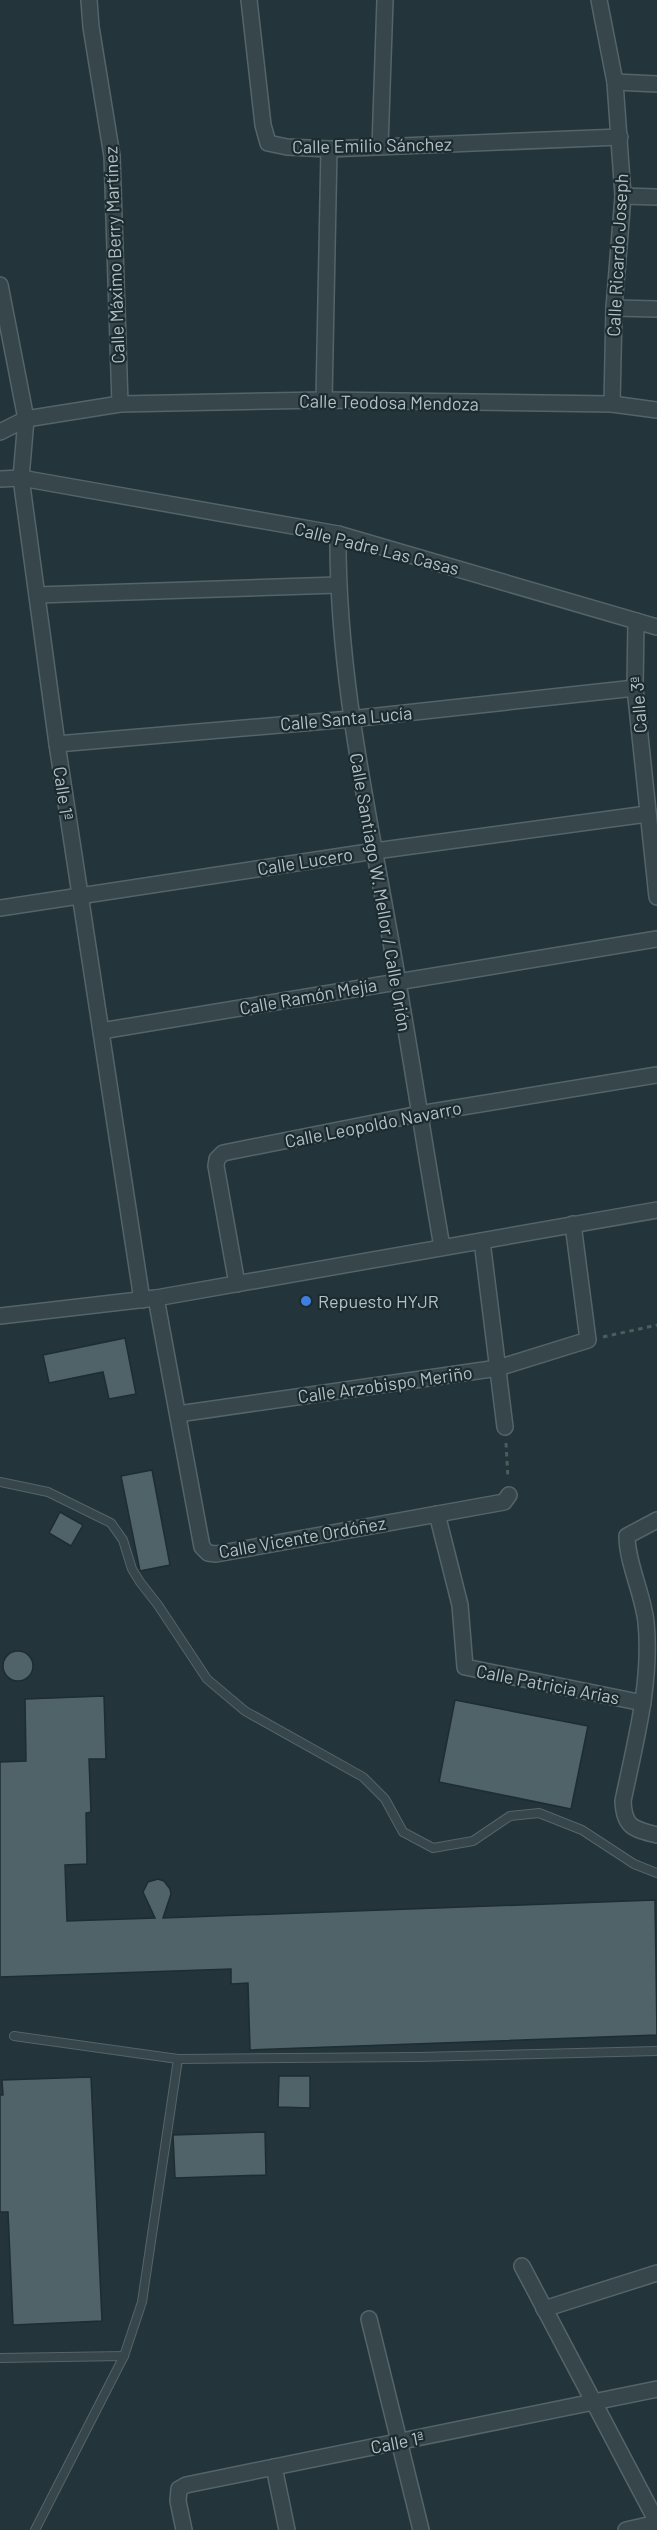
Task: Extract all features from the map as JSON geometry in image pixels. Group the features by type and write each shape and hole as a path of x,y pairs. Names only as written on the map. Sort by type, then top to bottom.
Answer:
{"street":[{"name":"Calle Máximo Berry Martínez","path":"89,0 91,27 112,156 120,404"},
{"name":"Calle Emilio Sánchez","path":"249,0 263,126 268,143 288,147 329,149 620,137"},
{"path":"380,147 385,0"},
{"name":"Calle Ricardo Joseph","path":"599,0 615,82 623,196 614,308 612,404"},
{"path":"615,82 657,84"},
{"path":"324,400 329,149"},
{"path":"623,196 657,196"},
{"name":"Calle 1ª","path":"0,285 26,419 21,478 57,744 101,1031 149,1299"},
{"path":"614,308 657,309"},
{"name":"Calle Teodosa Mendoza","path":"0,432 26,419 120,404 324,400 612,404 657,410"},
{"name":"Calle Padre Las Casas","path":"0,479 21,478 338,534 657,627"},
{"name":"Calle Santiago W. Mellor / Calle Orión","path":"338,534 338,585 350,719 398,980 442,1247"},
{"path":"37,595 338,585"},
{"name":"Calle 3ª","path":"636,621 635,688 657,897"},
{"name":"Calle Santa Lucía","path":"57,744 350,719 635,688"},
{"name":"Calle Lucero","path":"0,908 375,851 647,814"},
{"name":"Calle Ramón Mejía","path":"101,1031 398,980 657,939"},
{"name":"Calle Leopoldo Navarro","path":"237,1284 216,1166 217,1159 223,1154 419,1114 657,1075"},
{"path":"0,1316 149,1299 657,1210"},
{"path":"573,1224 588,1340"},
{"path":"482,1241 505,1427"},
{"name":"Calle Vicente Ordóñez","path":"149,1299 178,1414 202,1547 208,1553 216,1554 504,1502 509,1495"},
{"name":"Calle Arzobispo Meriño","path":"178,1414 498,1368 588,1340"},
{"name":"Calle Patricia Arias","path":"437,1514 464,1626 465,1667 643,1703"},
{"path":"657,1520 629,1533 626,1540 644,1609 652,1670 623,1801 624,1817 630,1825 657,1834"},
{"path":"522,2266 657,2522 626,2530"},
{"path":"544,2309 657,2273"},
{"path":"369,2319 421,2530"},
{"name":"Calle 1ª","path":"184,2530 178,2501 179,2489 186,2485 657,2389"},
{"path":"274,2467 287,2530"}],"lane":[{"path":"0,1482 48,1492 111,1523 123,1540 132,1569 207,1679 245,1711 363,1777 385,1799 403,1832 433,1848 473,1841 510,1816 538,1813 582,1830 634,1864 657,1873"},
{"path":"14,2036 178,2059 431,2057 657,2051"},
{"path":"35,2530 124,2356 142,2302 178,2059"},
{"path":"0,2358 124,2356"}],"path":[{"path":"588,1340 657,1325"},
{"path":"505,1427 509,1495"}],"building":[{"path":"125,1338 136,1394 109,1399 103,1372 49,1383 43,1355"},
{"path":"152,1470 170,1565 140,1571 121,1476"},
{"path":"60,1512 83,1525 71,1546 49,1533"},
{"path":"18,1651 29,1655 33,1666 29,1677 18,1681 7,1677 3,1666 7,1655"},
{"path":"104,1696 106,1759 89,1759 91,1812 86,1813 87,1864 65,1865 67,1921 155,1918 143,1892 148,1882 158,1879 164,1881 171,1894 163,1918 655,1900 657,2035 250,2050 248,1983 231,1984 231,1969 0,1977 0,1762 26,1761 25,1699"},
{"path":"455,1700 588,1726 571,1809 439,1782"},
{"path":"279,2076 310,2076 310,2108 278,2107"},
{"path":"91,2077 102,2321 13,2325 8,2212 0,2212 2,2080"},
{"path":"265,2132 266,2175 175,2178 173,2135"}],"place":[{"name":"Repuesto HYJR","path":"306,1301"}]}
